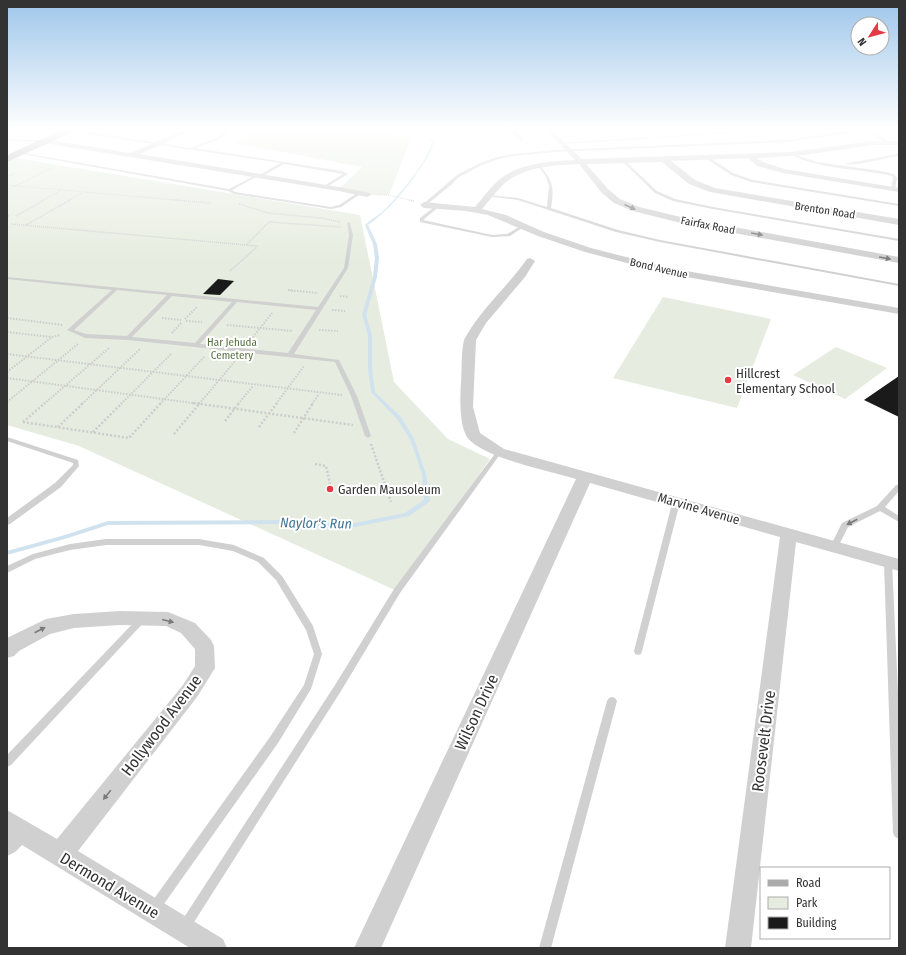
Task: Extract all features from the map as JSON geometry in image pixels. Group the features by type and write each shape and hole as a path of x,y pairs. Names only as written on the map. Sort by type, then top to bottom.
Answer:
{"street":[{"path":"243,174 364,194"},
{"path":"477,210 490,196 496,186 507,177 515,174"},
{"name":"Fairfax Road","path":"591,174 605,191 617,201 636,209 685,221 899,260"},
{"name":"Brenton Road","path":"682,174 692,182 713,190 899,222"},
{"path":"799,174 896,189"},
{"name":"Bond Avenue","path":"424,205 439,205 477,210 503,217 553,238 588,250 669,271 899,311"},
{"name":"Marvine Avenue","path":"530,260 521,275 481,322 470,340 466,407 474,435 483,443 499,452 894,563"},
{"name":"Wilson Drive","path":"367,948 585,476"},
{"name":"Roosevelt Drive","path":"738,948 789,534"},
{"name":"Hollywood Avenue","path":"7,650 12,645 46,626 74,621 144,618 168,619 188,628 204,646 205,668 190,691 60,855"},
{"name":"Dermond Avenue","path":"11,832 60,855 214,948"}],"lane":[{"path":"135,174 330,208 340,206 364,194"},
{"path":"229,190 263,174"},
{"path":"325,187 345,174"},
{"path":"424,205 463,174"},
{"path":"546,174 552,188 549,209"},
{"path":"637,174 656,192 674,200 720,210 899,240"},
{"path":"731,174 752,181 899,205"},
{"path":"883,174 895,176 896,189"},
{"path":"490,196 510,197 617,231 660,241 899,285"},
{"path":"439,205 425,215 421,221 492,236 508,235 523,226"},
{"path":"290,355 346,268 351,235 349,226"},
{"path":"7,278 319,309"},
{"path":"116,289 74,329 87,336 128,338 337,361 354,396 368,436"},
{"path":"128,338 171,294"},
{"path":"196,346 236,301"},
{"path":"7,439 76,462 76,466 58,485 7,522"},
{"path":"182,929 338,688 397,592 499,452"},
{"path":"834,546 845,525 880,508 899,487"},
{"path":"638,651 676,502"},
{"path":"880,508 899,519"},
{"path":"7,570 33,557 70,547 106,542 199,542 234,548 261,560 280,578 310,629 318,654 308,686 274,740 153,911"},
{"path":"894,563 899,833"},
{"path":"7,762 144,618"},
{"path":"545,948 612,701"}],"path":[{"path":"7,190 39,174"},
{"path":"7,185 211,202"},
{"path":"14,217 61,190"},
{"path":"25,226 82,192"},
{"path":"389,195 410,200"},
{"path":"237,203 268,213 321,218 349,226"},
{"path":"314,225 324,213"},
{"path":"246,245 269,222 349,226"},
{"path":"7,224 258,246 230,271"},
{"path":"288,290 329,294"},
{"path":"186,320 206,298"},
{"path":"174,434 220,381 278,305"},
{"path":"150,317 182,320 182,322 186,320 260,328 338,331"},
{"path":"7,318 74,329"},
{"path":"7,372 52,337 74,329"},
{"path":"7,332 52,337"},
{"path":"7,402 87,336"},
{"path":"120,338 23,422 129,438 214,347"},
{"path":"58,428 149,341"},
{"path":"93,432 181,344"},
{"path":"7,354 319,394 354,396"},
{"path":"259,427 310,358"},
{"path":"7,378 365,427"},
{"path":"225,421 253,385"},
{"path":"294,433 319,394"},
{"path":"368,436 391,502"},
{"path":"316,464 326,466 330,484"}],"green space":[{"name":"Har Jehuda Cemetery","path":"7,174 110,174 360,215 394,382 448,439 490,459 397,591 79,446 7,425"},
{"path":"355,174 397,174 389,195 367,195 339,189"},
{"path":"663,297 771,319 737,408 613,378"},
{"path":"836,347 887,368 845,399 793,375"}],"building":[{"path":"218,279 234,281 220,295 203,294"},
{"name":"Hillcrest Elementary School","path":"899,376 899,417 864,400"}],"waterway":[{"name":"Naylor's Run","path":"7,553 66,537 108,523 292,522 345,527 407,515 427,501 424,474 412,439 399,418 373,392 370,368 370,335 364,315 375,277 377,258 375,244 366,225 388,207 416,174"}],"place":[{"name":"Hillcrest Elementary School","path":"728,380"},
{"name":"Garden Mausoleum","path":"330,489"}]}
